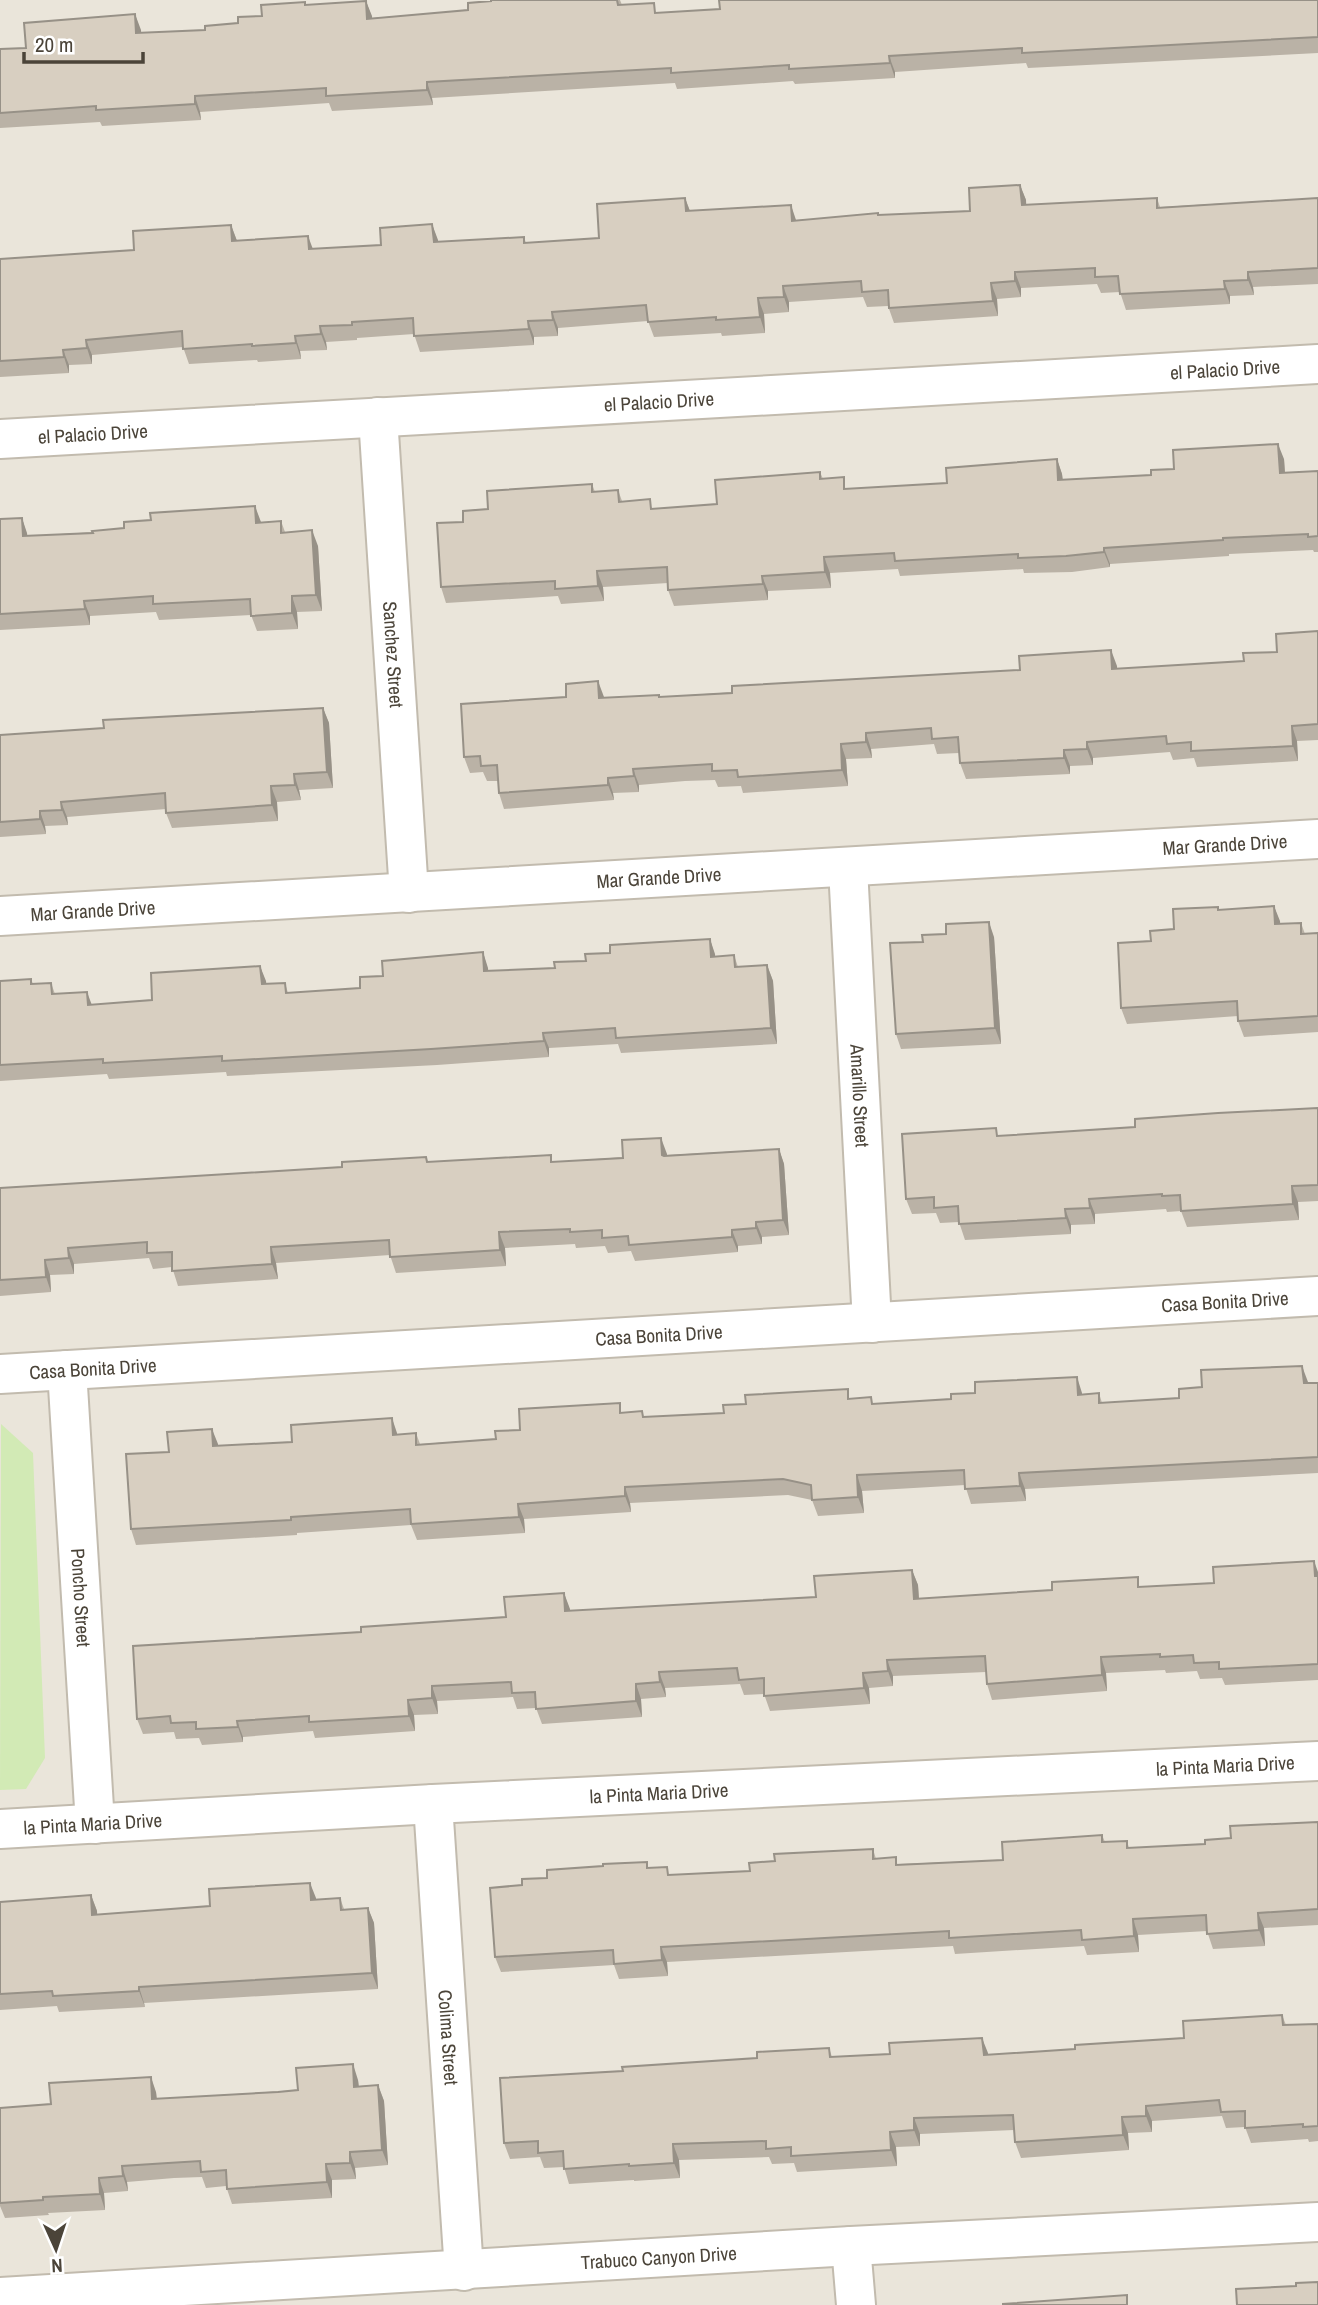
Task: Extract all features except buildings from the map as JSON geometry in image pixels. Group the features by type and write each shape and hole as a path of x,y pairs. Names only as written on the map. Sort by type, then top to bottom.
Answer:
{"street":[{"name":"el Palacio Drive","path":"0,439 1318,364"},
{"name":"Sanchez Street","path":"378,417 409,893"},
{"name":"Mar Grande Drive","path":"0,916 1318,839"},
{"name":"Amarillo Street","path":"848,868 872,1323"},
{"name":"Casa Bonita Drive","path":"0,1374 1318,1296"},
{"name":"Poncho Street","path":"67,1370 95,1824"},
{"name":"la Pinta Maria Drive","path":"0,1829 433,1804 1318,1761"},
{"name":"Colima Street","path":"433,1804 464,2271"},
{"name":"Trabuco Canyon Drive","path":"0,2297 851,2246 1318,2222"},
{"path":"851,2246 856,2305"}],"shaded area":[{"path":"0,0 1318,0 1318,2305 0,2305"}],"green space":[{"path":"1,1424 33,1453 45,1758 26,1789 0,1790"}]}
